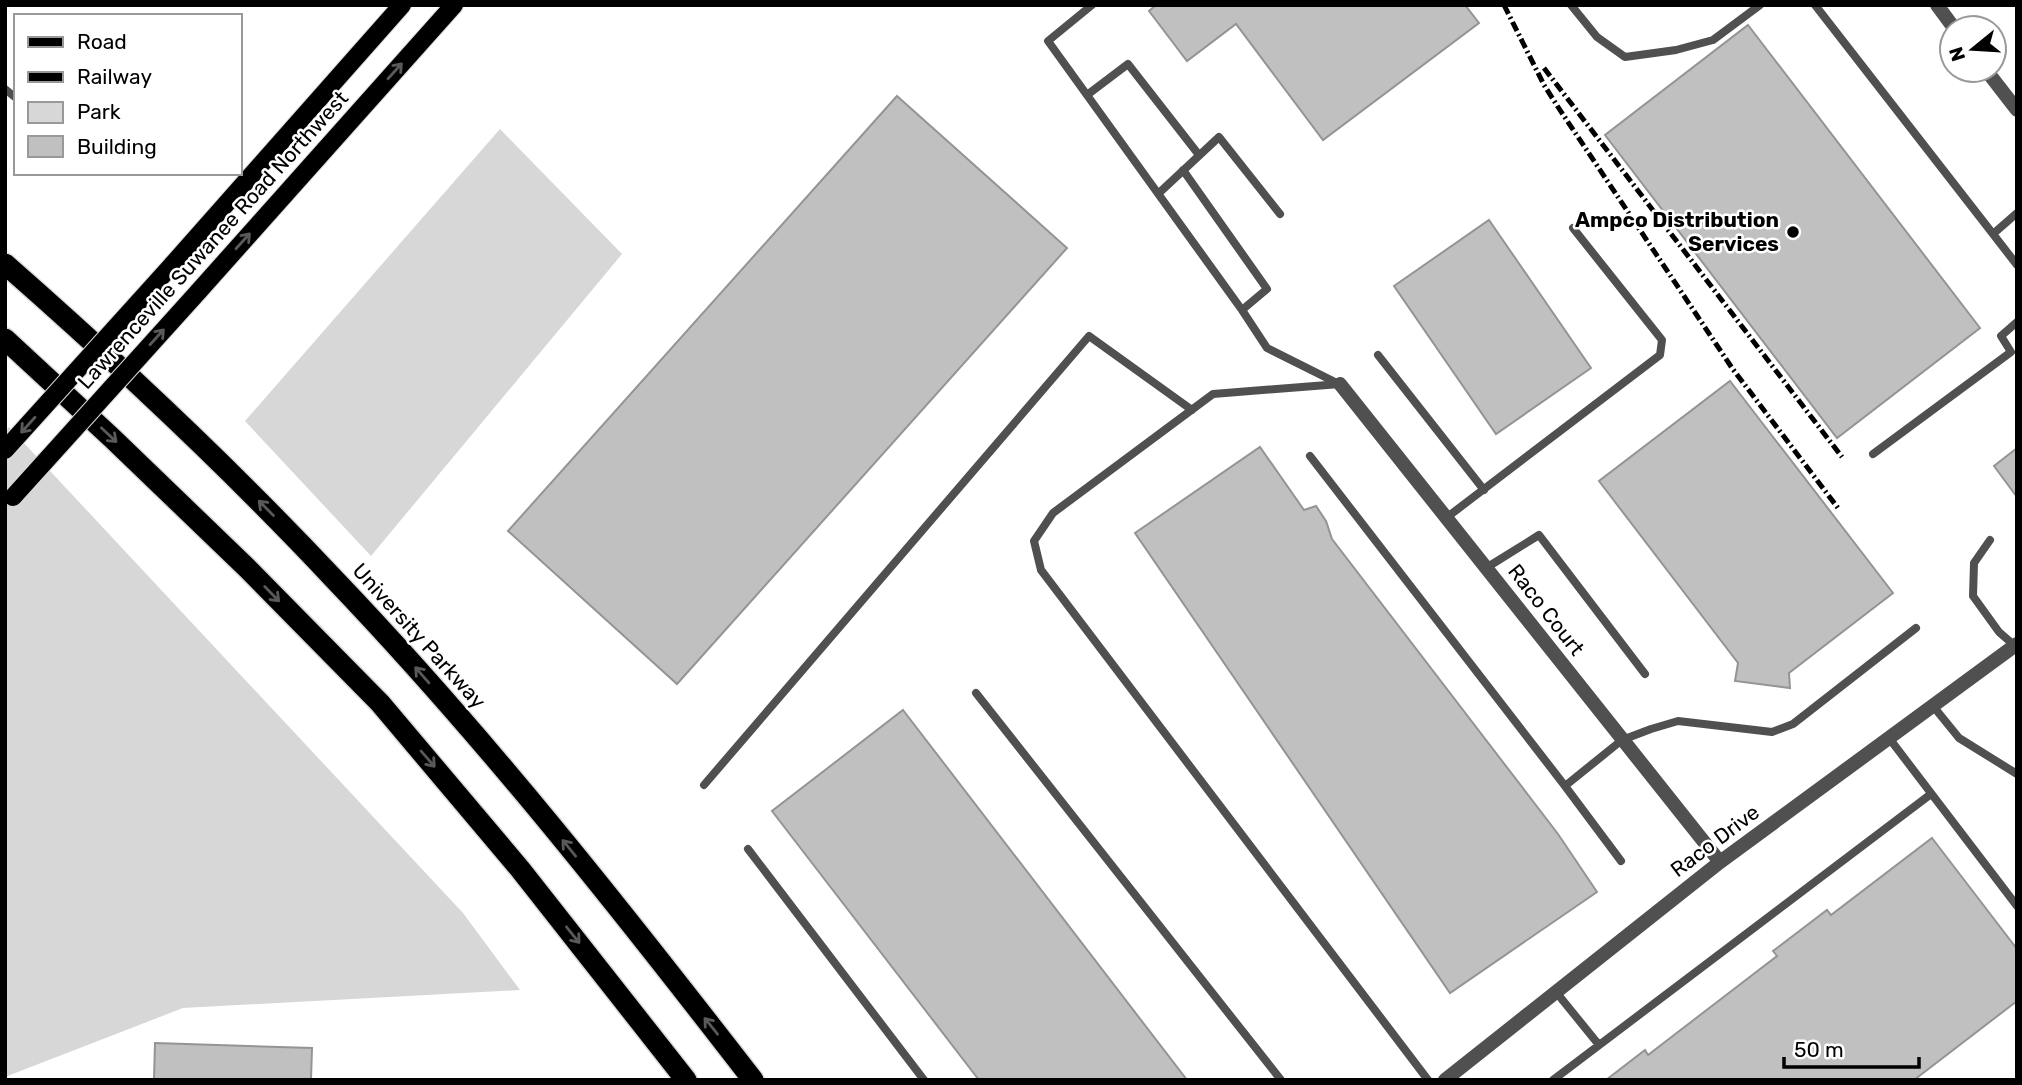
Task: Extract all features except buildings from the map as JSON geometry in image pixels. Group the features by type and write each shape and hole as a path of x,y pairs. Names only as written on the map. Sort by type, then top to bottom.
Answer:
{"highway":[{"name":"University Parkway","path":"5,264 82,331 177,420 337,581 529,798 752,1080"},
{"path":"5,339 237,558 380,703 520,869 686,1080"}],"main road":[{"name":"Lawrenceville Suwanee Road Northwest","path":"5,450 402,5"},
{"name":"Lawrenceville Suwanee Road Northwest","path":"9,501 454,5"}],"street":[{"path":"1997,84 2017,110"},
{"name":"Raco Court","path":"1340,384 1720,862"},
{"name":"Raco Drive","path":"1445,1080 1720,862 2016,645"}],"lane":[{"path":"1092,5 1048,41 1267,348 1340,384"},
{"path":"1572,5 1597,37 1626,57 1676,50 1713,40 1760,5"},
{"path":"1815,5 2017,265"},
{"path":"1087,95 1128,64 1199,155"},
{"path":"1159,193 1219,136 1280,214"},
{"path":"1183,170 1267,289 1242,310"},
{"path":"1993,234 2017,213"},
{"path":"1446,518 1660,355 1662,340 1573,228"},
{"path":"1873,454 2011,352 2001,336 2017,323"},
{"path":"704,785 1089,336 1192,410"},
{"path":"1378,355 1484,490"},
{"path":"1340,384 1213,394 1053,513 1034,541 1041,570 1428,1080"},
{"path":"1310,456 1621,861"},
{"path":"1486,568 1539,535 1645,674"},
{"path":"1990,540 1974,562 1973,596 1999,632 2016,645"},
{"path":"1565,786 1622,740 1678,721 1772,732 1783,728 1916,628"},
{"path":"976,693 1281,1080"},
{"path":"1933,706 1959,738 2017,774"},
{"path":"1889,738 2017,906"},
{"path":"1553,1080 1931,794"},
{"path":"748,849 924,1080"},
{"path":"1556,992 1599,1045"}],"green space":[{"path":"500,129 622,254 371,556 245,421"},
{"path":"9,427 463,913 520,990 183,1008 5,1077 5,432"}],"railway":[{"path":"1504,5 1558,107 1732,368 1838,508"},
{"path":"1544,68 1842,457"}],"place":[{"name":"Ampco Distribution Services","path":"1793,232"}]}
